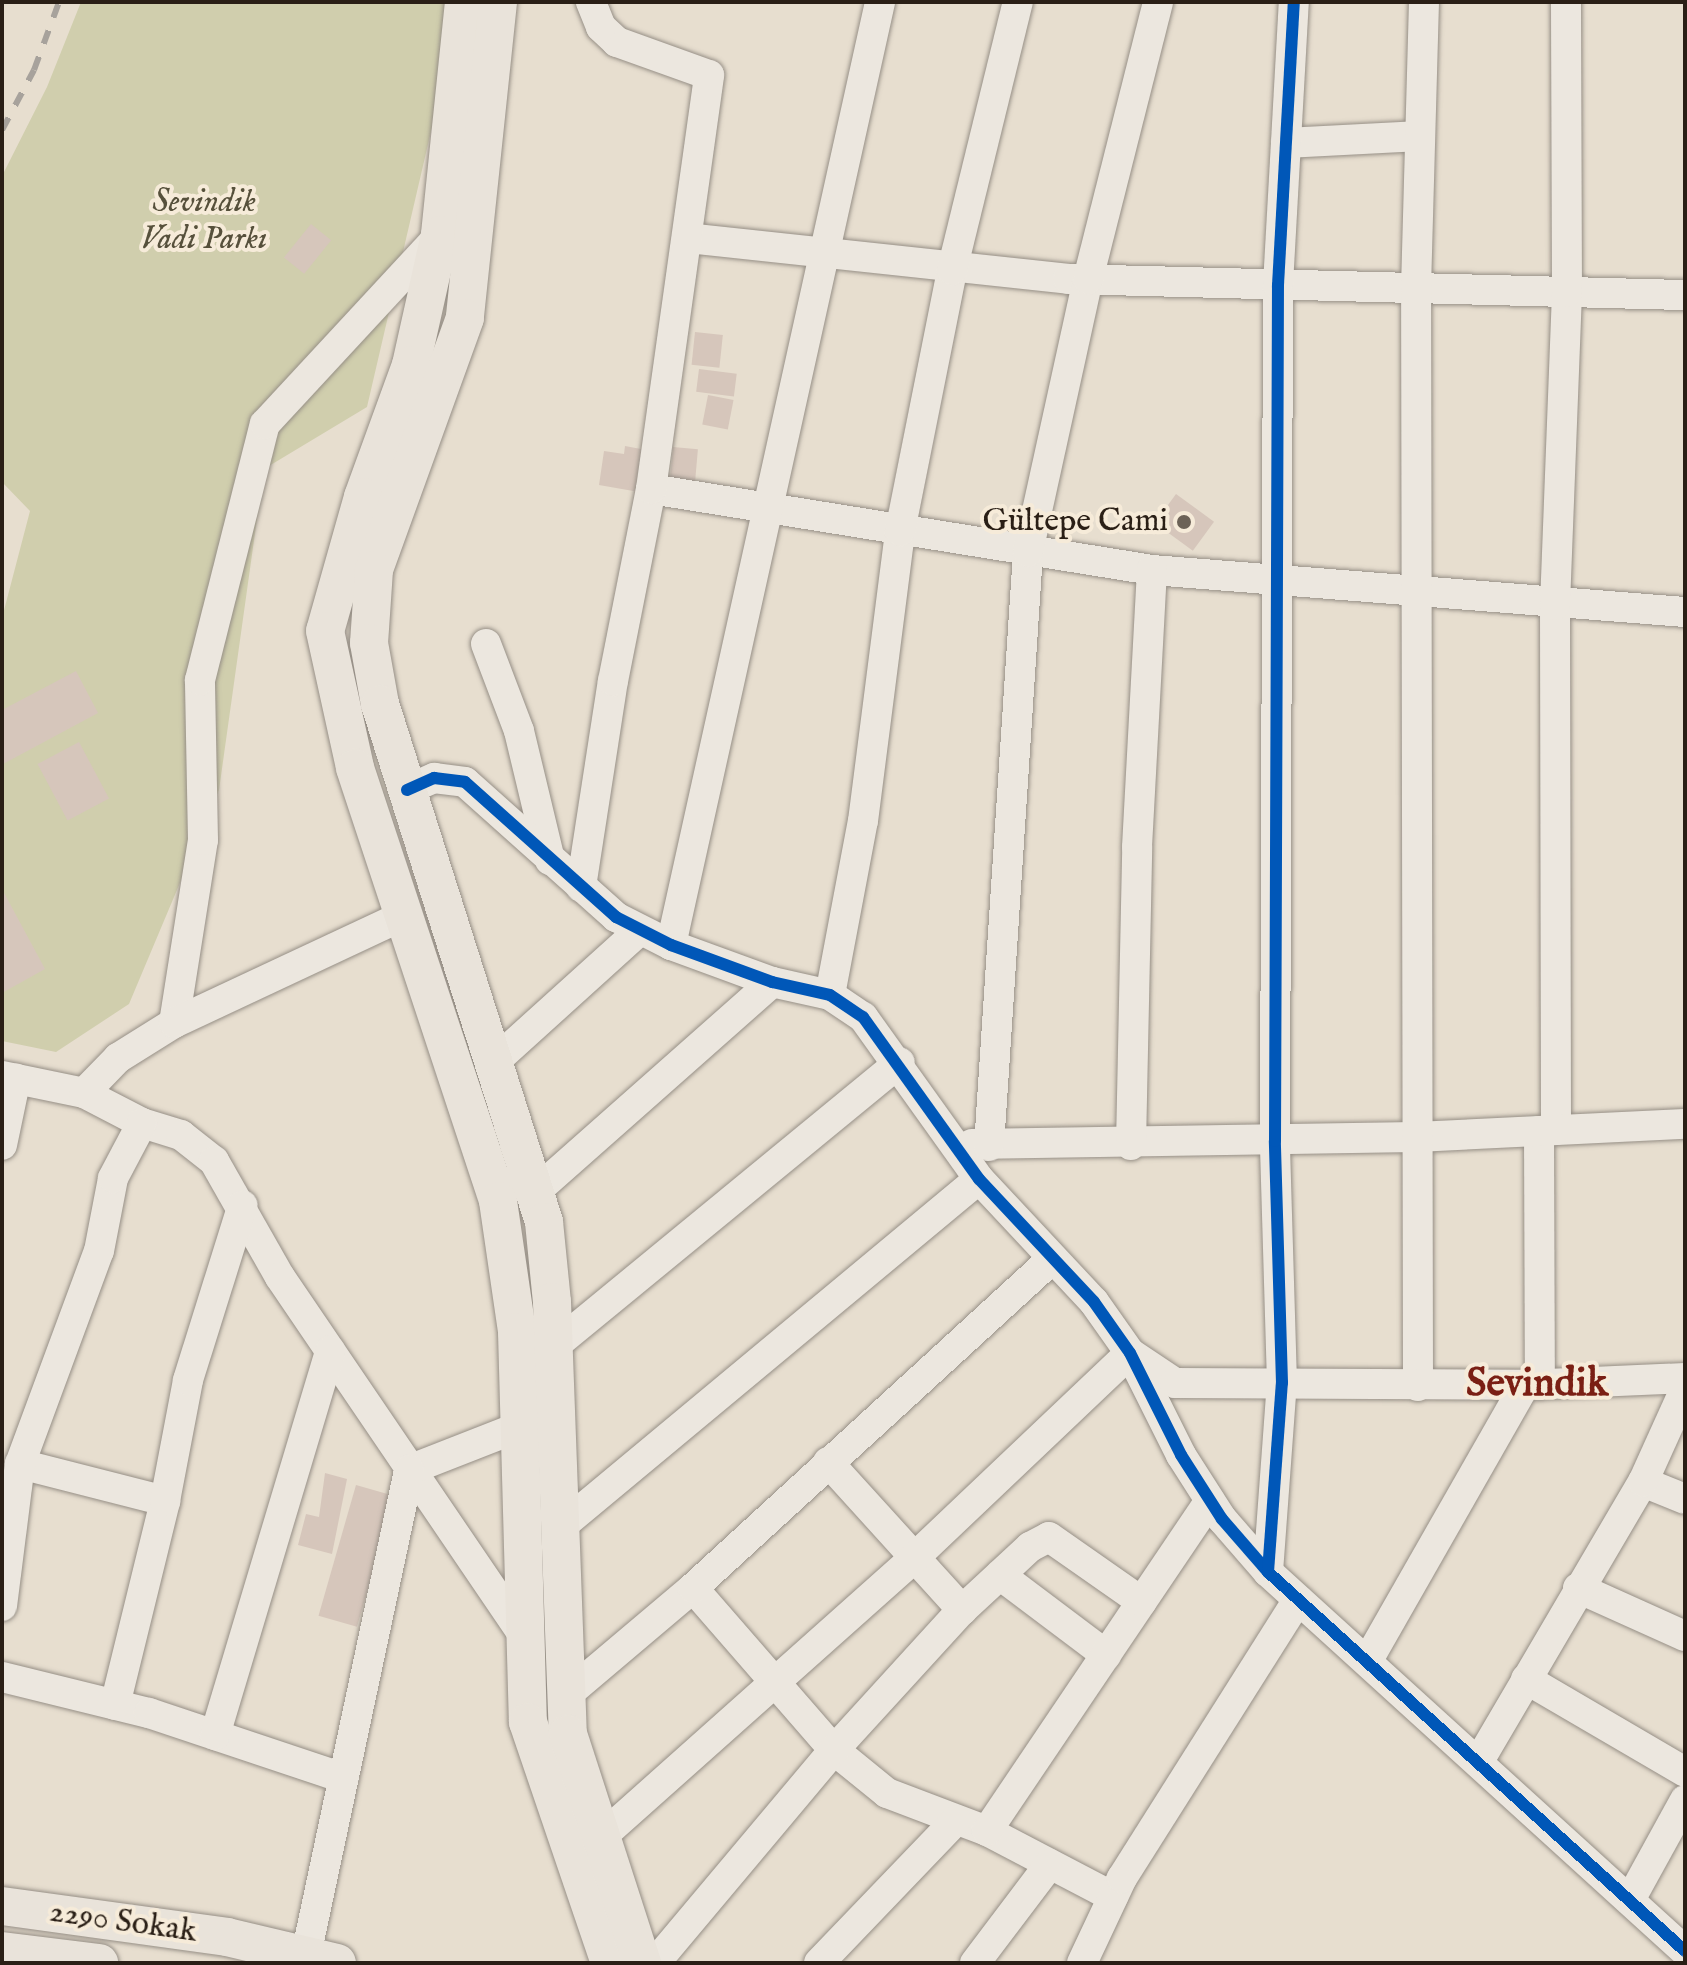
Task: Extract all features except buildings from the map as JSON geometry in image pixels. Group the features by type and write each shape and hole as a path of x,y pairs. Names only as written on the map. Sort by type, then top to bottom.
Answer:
{"main road":[{"path":"464,2 440,235 411,365 363,497 325,631 355,768 498,1201 517,1332 523,1635 528,1722 610,1963"},
{"path":"498,2 465,318 391,517 374,570 368,619 380,704 544,1222 568,1734 642,1963"},
{"name":"2290 Sokak","path":"2,1906 227,1937 322,1959"},
{"name":"2290 Sokak","path":"2,1951 99,1963"}],"street":[{"path":"581,887 613,681 651,489 709,75 617,42 601,27 591,2"},
{"path":"830,995 863,821 900,531 952,270 1018,2"},
{"path":"989,1146 1028,552 1088,279 1158,2"},
{"path":"1268,1572 1282,1383 1275,1141 1278,285 1294,2"},
{"path":"1418,1386 1416,288 1424,2"},
{"path":"1368,1660 1532,1385 1548,1131 1555,605 1567,292 1566,2"},
{"path":"671,945 877,3"},
{"path":"1286,143 1420,136"},
{"path":"174,1023 203,840 200,680 265,424 440,235"},
{"path":"687,238 952,270 1088,279 1685,295"},
{"path":"651,489 768,505 900,531 1152,570 1416,595 1685,612"},
{"path":"1131,1145 1137,847 1152,570"},
{"path":"486,644 519,731 550,860"},
{"path":"407,790 434,778 465,782 581,887 640,930 671,945 772,982 830,995 863,1017 900,1062 979,1179 1094,1302 1130,1353 1210,1501 1268,1572 1685,1951"},
{"path":"84,1093 118,1058 174,1023 405,915"},
{"path":"494,1062 640,930"},
{"path":"535,1192 772,982"},
{"path":"552,1348 900,1062"},
{"path":"2,1145 9,1077 84,1093 142,1123 181,1135 214,1161 243,1205 280,1277 523,1635"},
{"path":"2,1606 20,1464 99,1251 113,1178 142,1123"},
{"path":"954,1142 989,1146 1131,1145 1416,1137 1685,1124"},
{"path":"558,1529 979,1179"},
{"path":"115,1705 165,1501 188,1380 243,1205"},
{"path":"564,1697 693,1588 1052,1259"},
{"path":"215,1735 330,1351"},
{"path":"1130,1353 1175,1383 1532,1385 1685,1378"},
{"path":"600,1838 913,1559 1130,1353"},
{"path":"1479,1761 1643,1482 1685,1389"},
{"path":"409,1470 519,1427"},
{"path":"828,1462 962,1610"},
{"path":"20,1464 165,1501"},
{"path":"322,1959 343,1778 409,1470"},
{"path":"1643,1482 1685,1499"},
{"path":"987,1831 1210,1501"},
{"path":"655,1963 834,1750 962,1610 1049,1537 1142,1602"},
{"path":"1000,1575 1106,1655"},
{"path":"693,1588 834,1750 887,1793 987,1831 1113,1897"},
{"path":"1578,1588 1685,1636"},
{"path":"1082,1963 1113,1897 1298,1600"},
{"path":"2,1677 115,1705 343,1778"},
{"path":"1526,1679 1685,1772"},
{"path":"1630,1900 1685,1800"},
{"path":"819,1963 956,1820"},
{"path":"975,1963 1050,1864"}],"green space":[{"name":"Sevindik Vadi Parkı","path":"81,2 461,2 367,407 264,469 219,790 129,1004 56,1052 2,1041 2,618 30,511 2,482 2,176 47,87"}],"railway":[{"path":"2,130 34,70 59,2"}],"cycle path":[{"path":"1268,1572 1282,1383 1275,1141 1278,285 1294,2"},
{"path":"407,790 434,778 465,782 616,917 671,945 772,982 830,995 863,1017 979,1179 1094,1302 1130,1353 1181,1455 1222,1519 1268,1572 1685,1951"}],"place":[{"name":"Gültepe Cami","path":"1184,522"}],"district":[{"name":"Sevindik","path":"1537,1385"}]}
